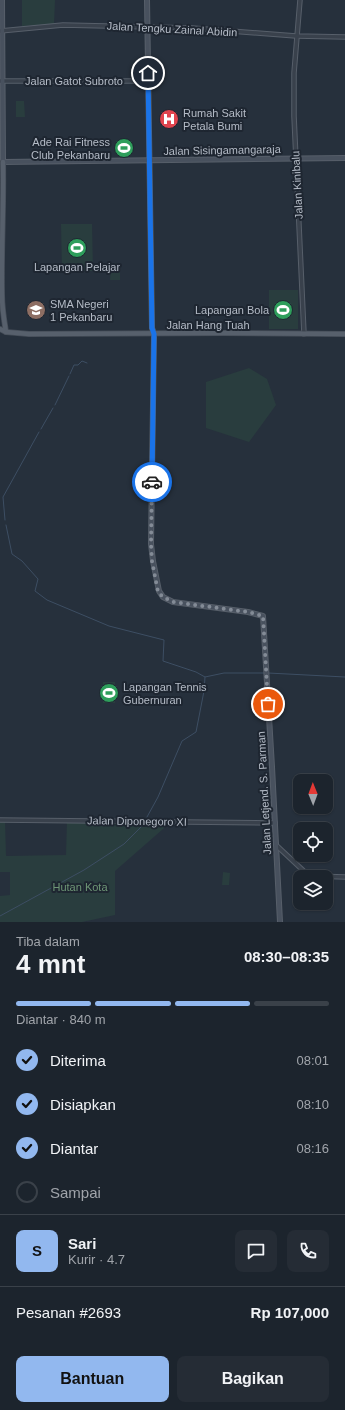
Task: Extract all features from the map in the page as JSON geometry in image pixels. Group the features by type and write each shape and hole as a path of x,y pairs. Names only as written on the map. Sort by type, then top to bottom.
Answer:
{"main road":[{"path":"2,0 1,163 4,201 2,234 2,296 6,332"},
{"path":"147,0 152,328 154,334"},
{"name":"Jalan Sisingamangaraja","path":"1,163 345,158"},
{"path":"0,225 2,234"},
{"name":"Jalan Hang Tuah","path":"0,330 30,334 345,334"},
{"name":"Jalan Letjend. S. Parman","path":"154,334 151,544 152,561 158,592 163,597 173,602 248,612 263,616 280,922"}],"street":[{"name":"Jalan Kinibalu","path":"300,0 296,36 294,86 295,158 300,226 304,334"},
{"name":"Jalan Tengku Zainal Abidin","path":"1,31 61,25 192,28 296,36 345,37"},
{"name":"Jalan Gatot Subroto","path":"1,81 148,81"},
{"name":"Jalan Diponegoro XI","path":"0,820 274,823"},
{"path":"276,844 308,875 345,877"}],"green space":[{"path":"22,0 55,0 54,24 22,26"},
{"path":"16,101 24,101 25,117 16,117"},
{"name":"Lapangan Pelajar","path":"61,224 92,224 93,271 62,271"},
{"path":"111,263 120,263 120,280 110,280"},
{"name":"Lapangan Bola","path":"269,290 298,290 298,329 269,329"},
{"path":"249,368 267,379 276,405 249,442 206,428 206,382"},
{"name":"Lapangan Tennis Gubernuran","path":"103,682 115,682 115,703 103,703"},
{"name":"Hutan Kota","path":"0,820 5,820 6,856 66,855 67,820 171,822 115,871 115,915 82,922 0,922 0,896 10,895 10,872 0,872"},
{"path":"223,872 230,873 229,885 222,885"}],"waterway":[{"path":"70,374 74,365 78,365 82,361 87,363"},
{"path":"55,405 69,376"},
{"path":"41,429 53,408"},
{"path":"5,520 3,497 39,432"},
{"path":"6,525 12,554 22,561 38,579 35,591 47,600 109,626 164,640 163,661 196,672 205,677 224,673 264,673"},
{"path":"268,673 345,677"},
{"path":"147,817 158,797 182,741 196,732 204,691 205,677"},
{"path":"0,916 84,870 124,844 143,825"}],"way so far":[{"path":"152,482 151,544 152,561 158,592 163,597 173,602 248,612 263,616 268,704"}],"place":[{"name":"Rumah Sakit Petala Bumi","path":"169,119"},
{"name":"Ade Rai Fitness Club Pekanbaru","path":"124,148"},
{"name":"Lapangan Pelajar","path":"77,248"},
{"name":"SMA Negeri 1 Pekanbaru","path":"36,310"},
{"name":"Lapangan Bola","path":"283,310"},
{"name":"Lapangan Tennis Gubernuran","path":"109,693"}],"route":[{"path":"148,73 152,328 154,334 152,482"}]}
